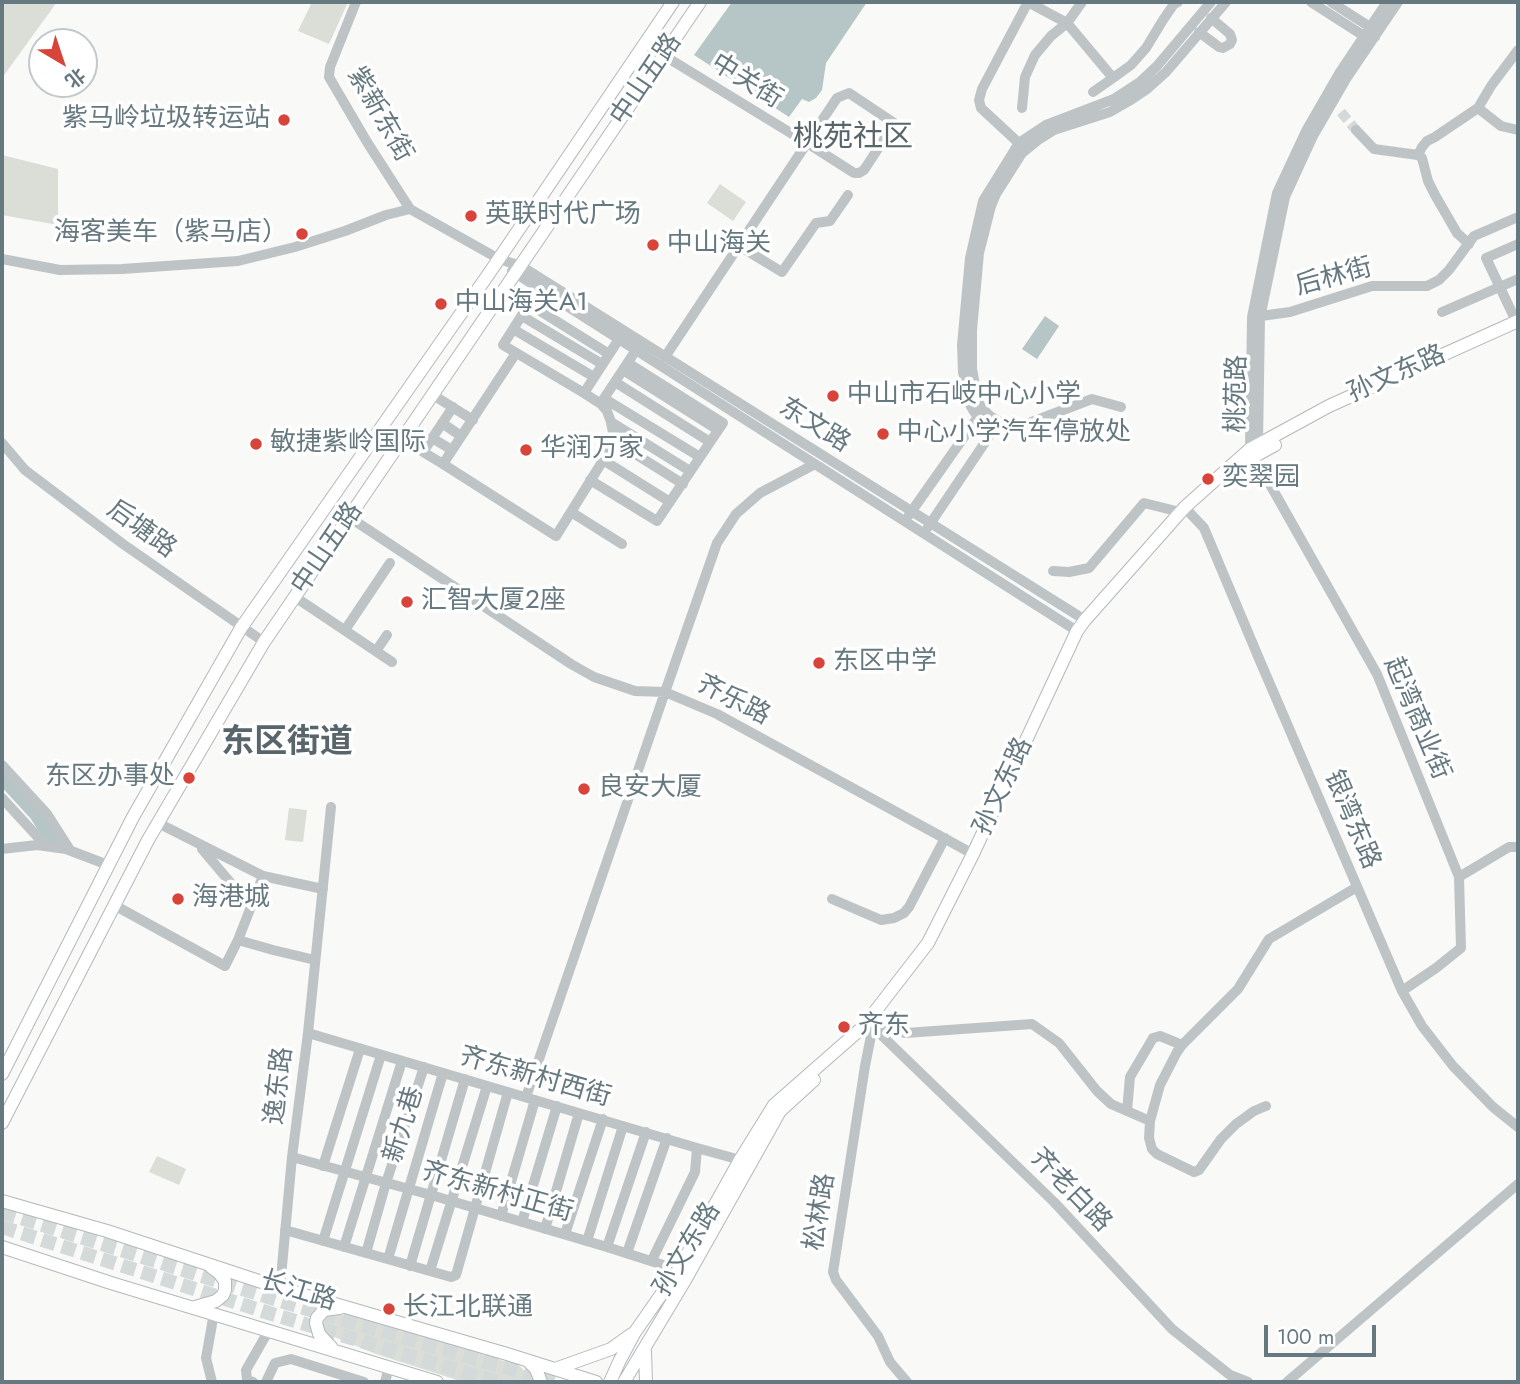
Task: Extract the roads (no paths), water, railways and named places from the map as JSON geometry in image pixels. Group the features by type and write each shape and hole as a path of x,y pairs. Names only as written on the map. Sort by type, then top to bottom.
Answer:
{"main road":[{"name":"中山五路","path":"2,1074 133,817 241,628 499,259 673,2"},
{"name":"中山五路","path":"2,1123 158,823 264,642 700,2"},
{"name":"孙文东路","path":"870,1024 928,943 973,854 1077,631 1184,512 1254,450 1329,406 1518,323"},
{"name":"孙文东路","path":"624,1382 645,1348 774,1105 870,1024 935,947 1084,635 1184,512"},
{"name":"长江路","path":"3,1201 107,1231 280,1288 596,1382"},
{"name":"长江路","path":"2,1247 437,1382"},
{"path":"195,1307 216,1301 225,1290 225,1281 207,1264"},
{"name":"孙文东路","path":"610,1382 635,1332 684,1271"},
{"path":"333,1350 319,1334 317,1318 324,1310 347,1307"},
{"path":"555,1369 611,1349 635,1332"},
{"path":"645,1348 646,1382"},
{"path":"525,1359 536,1369 541,1382"}],"street":[{"name":"紫新东街","path":"356,2 330,67 330,76 367,142 410,209"},
{"path":"924,533 994,429 991,419 978,401 972,369 972,330 979,253 991,206 1022,153 1022,146 981,108 979,100 982,89 1028,2 1067,23 1113,78"},
{"path":"1022,108 1025,77 1035,55 1051,36 1067,23 1082,2"},
{"path":"1093,92 1131,65 1178,2"},
{"path":"1022,146 1046,125 1114,99 1140,82 1211,2"},
{"path":"1022,146 1054,130 1110,112 1138,96 1166,72 1226,2"},
{"path":"1311,2 1370,33"},
{"path":"1331,2 1370,33"},
{"name":"桃苑路","path":"1254,450 1252,317 1263,285 1285,197 1313,136 1387,2"},
{"name":"桃苑路","path":"1254,450 1263,285 1277,193 1306,131 1340,72 1398,2"},
{"path":"1199,32 1219,47 1230,44 1230,34 1212,18"},
{"path":"1418,155 1427,141 1478,108 1518,50"},
{"name":"中关街","path":"663,55 854,173 864,170 885,138"},
{"path":"665,357 837,98 849,93 894,123"},
{"path":"1331,105 1341,111"},
{"path":"1478,108 1501,126 1518,130"},
{"path":"1356,130 1374,149 1418,155 1422,158 1435,195 1457,233 1469,244"},
{"path":"739,246 782,272 816,223 830,221 848,195"},
{"path":"2,259 60,270 122,269 238,261 295,247 410,209 518,270"},
{"name":"后林街","path":"1261,316 1290,312 1372,286 1427,286 1444,275 1474,236 1518,217"},
{"path":"1518,244 1486,258 1518,323"},
{"name":"东文路","path":"518,270 636,350 1077,631"},
{"name":"东文路","path":"518,270 665,357 1086,620"},
{"path":"1442,312 1518,279"},
{"path":"609,354 528,304 503,345 700,457"},
{"path":"522,316 602,364"},
{"path":"513,329 594,377"},
{"path":"584,393 619,339"},
{"path":"603,401 636,350"},
{"path":"443,464 516,353"},
{"path":"590,480 657,521 718,430 625,367"},
{"path":"615,382 710,442"},
{"path":"433,395 472,420"},
{"path":"991,419 1029,423 1092,400 1121,407"},
{"path":"453,407 423,452 556,536 612,446 611,422 603,401"},
{"path":"905,521 991,419"},
{"path":"611,422 690,471"},
{"path":"442,423 461,436"},
{"path":"432,438 452,450"},
{"path":"613,440 683,484"},
{"name":"后塘路","path":"2,443 25,470 123,544 264,642"},
{"name":"起湾商业街","path":"1254,450 1377,674 1459,877 1461,948 1402,991"},
{"path":"603,460 670,502"},
{"path":"349,517 594,677 635,691 665,692 717,543 736,514 760,493 815,464"},
{"path":"1053,571 1069,572 1089,568 1144,503 1184,512"},
{"path":"571,512 622,544"},
{"name":"银湾东路","path":"1184,512 1204,528 1402,991 1422,1026 1453,1066 1493,1107 1518,1127"},
{"path":"345,631 390,564"},
{"path":"295,597 392,662"},
{"path":"376,651 387,635"},
{"name":"齐乐路","path":"501,1216 530,1098 665,692 717,714 973,854"},
{"path":"2,765 47,814 70,850"},
{"path":"2,798 46,846"},
{"name":"逸东路","path":"280,1288 331,807"},
{"path":"158,823 263,877 323,889"},
{"path":"832,899 881,920 904,913 945,838"},
{"path":"198,844 251,907"},
{"path":"2,849 46,846 70,850 108,865"},
{"path":"1459,877 1509,847 1518,847"},
{"path":"114,905 225,966 263,877"},
{"path":"1266,1106 1236,1124 1221,1139 1197,1172 1157,1154 1152,1149 1149,1138 1150,1121 1160,1085 1182,1045 1238,989 1269,940 1357,887"},
{"path":"238,940 316,960"},
{"path":"870,1024 906,1033 1032,1024 1059,1043 1097,1091 1111,1104 1150,1121"},
{"name":"齐老白路","path":"870,1024 1054,1202 1172,1329 1240,1381"},
{"name":"松林路","path":"870,1024 833,1272 836,1280 878,1336 890,1362 907,1382"},
{"name":"齐东新村西街","path":"308,1033 746,1161"},
{"path":"1127,1111 1130,1077 1153,1038 1160,1036 1182,1045"},
{"path":"323,1166 360,1049"},
{"path":"323,1241 381,1055"},
{"path":"344,1247 402,1061"},
{"path":"366,1253 424,1068"},
{"name":"新九巷","path":"387,1259 443,1073"},
{"path":"410,1266 465,1079"},
{"path":"430,1272 487,1086"},
{"path":"285,1230 451,1278 456,1275 508,1092"},
{"path":"522,1222 557,1106"},
{"path":"545,1229 579,1112"},
{"path":"565,1234 603,1119"},
{"path":"587,1241 623,1126"},
{"path":"607,1247 646,1132"},
{"path":"627,1253 667,1138"},
{"path":"695,1172 697,1148"},
{"path":"652,1260 695,1172 710,1151"},
{"name":"齐东新村正街","path":"292,1157 431,1195 684,1271"},
{"path":"1287,1382 1518,1184"},
{"path":"212,1382 206,1358 214,1313"},
{"path":"253,1382 247,1380 246,1370 269,1330"},
{"path":"266,1382 275,1363 291,1359 363,1382"},
{"path":"385,1382 389,1367"}],"waterway":[{"path":"2,777 36,814 53,841"}],"tunnel":[{"path":"1341,112 1356,130"},
{"path":"2,1212 277,1300 554,1382"},
{"path":"2,1227 272,1314 496,1382"}],"place":[{"name":"紫马岭垃圾转运站","path":"284,120"},
{"name":"英联时代广场","path":"471,216"},
{"name":"海客美车（紫马店）","path":"302,234"},
{"name":"中山海关","path":"653,245"},
{"name":"中山海关A1","path":"441,304"},
{"name":"中山市石岐中心小学","path":"833,396"},
{"name":"中心小学汽车停放处","path":"883,434"},
{"name":"敏捷紫岭国际","path":"256,444"},
{"name":"华润万家","path":"526,450"},
{"name":"奕翠园","path":"1208,479"},
{"name":"汇智大厦2座","path":"407,602"},
{"name":"东区中学","path":"819,663"},
{"name":"东区办事处","path":"189,778"},
{"name":"良安大厦","path":"584,789"},
{"name":"海港城","path":"178,899"},
{"name":"齐东","path":"844,1027"},
{"name":"长江北联通","path":"389,1309"}],"district":[{"name":"桃苑社区","path":"853,139"},
{"name":"东区街道","path":"287,744"}]}
